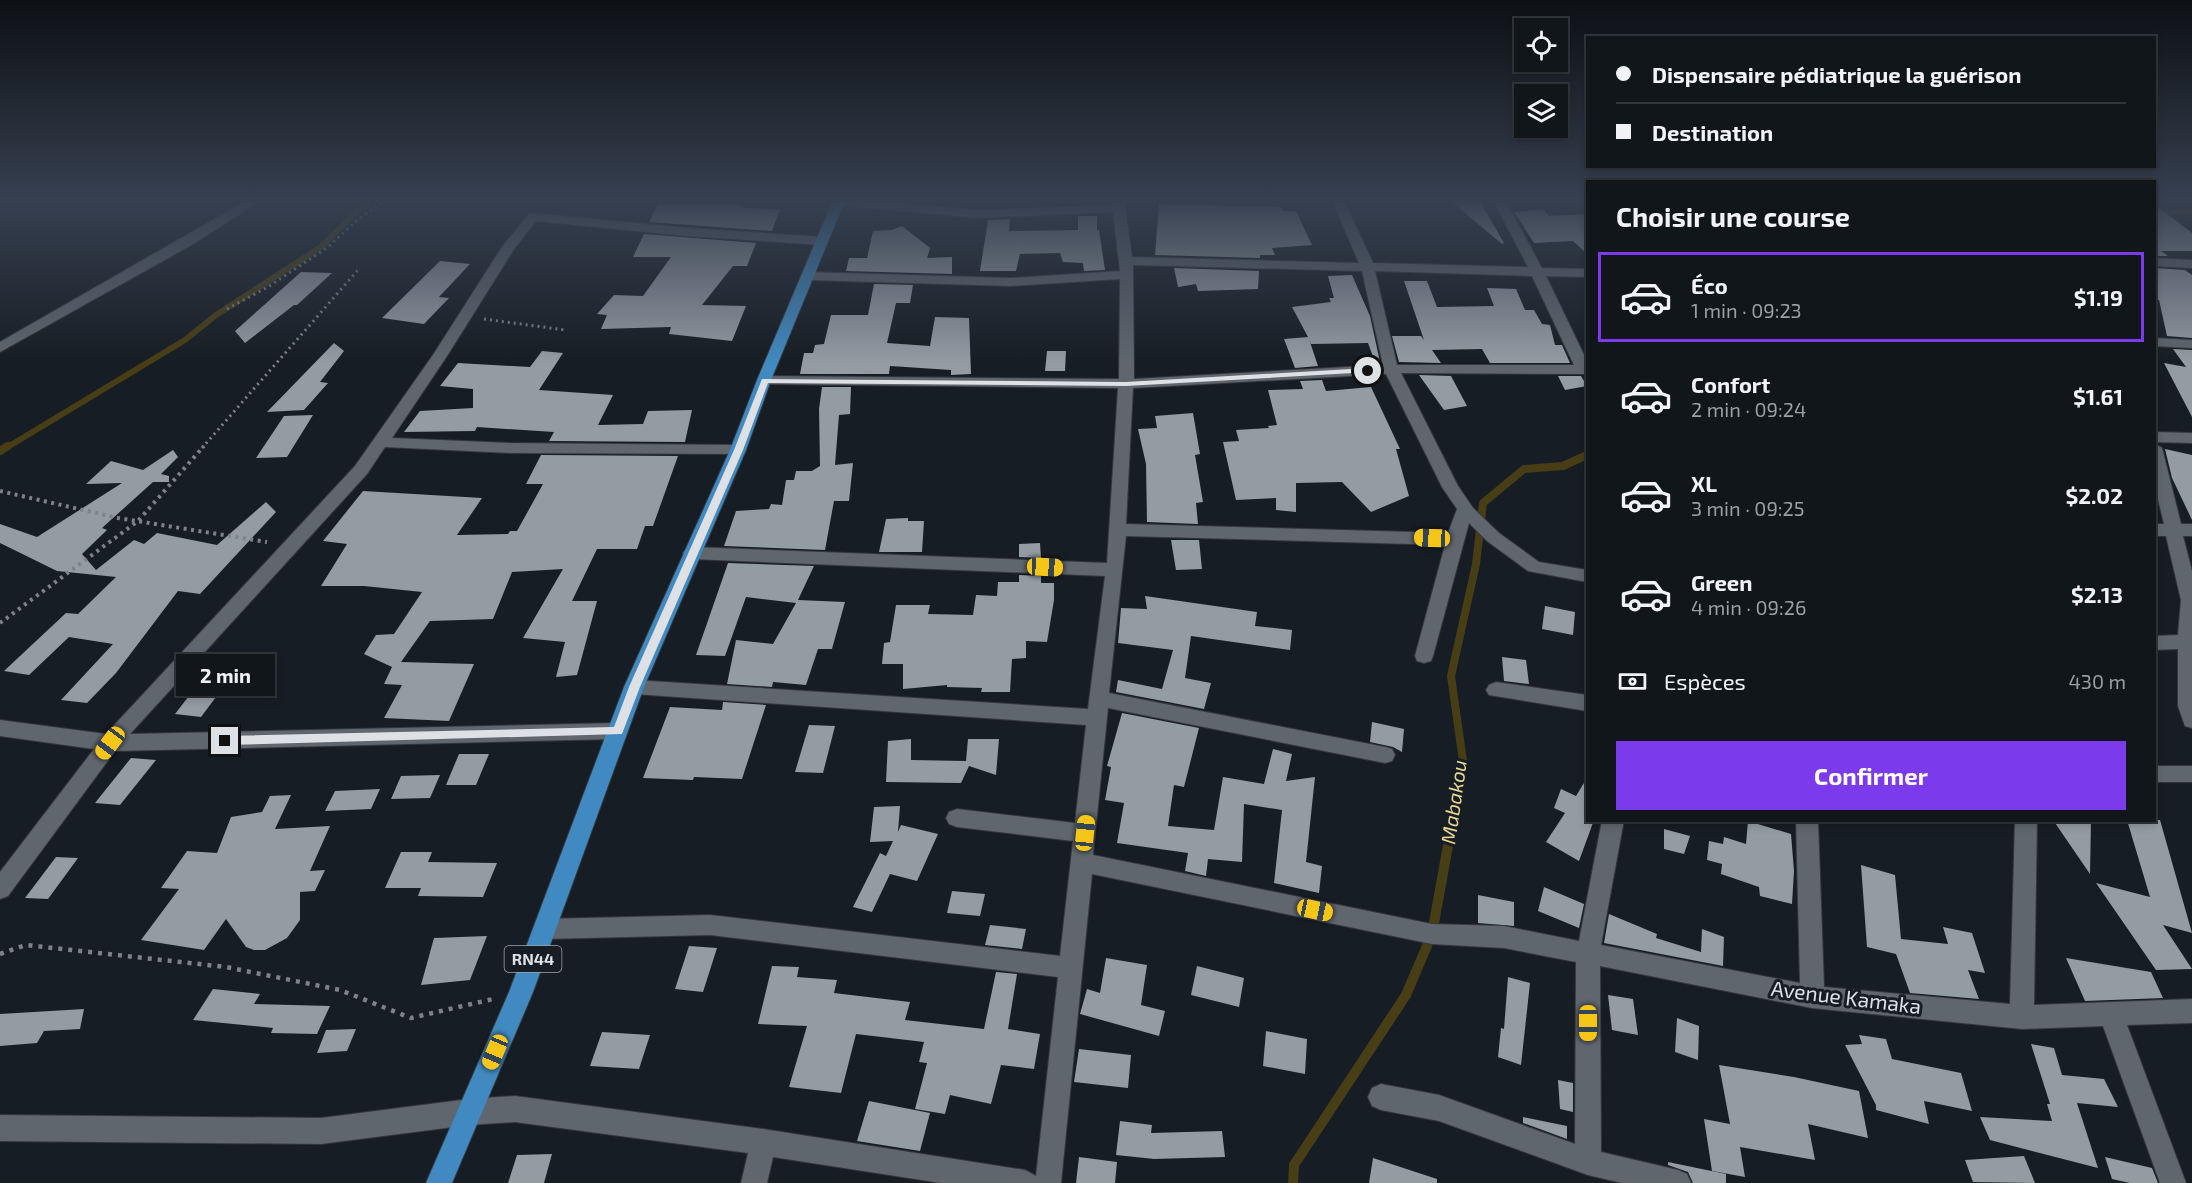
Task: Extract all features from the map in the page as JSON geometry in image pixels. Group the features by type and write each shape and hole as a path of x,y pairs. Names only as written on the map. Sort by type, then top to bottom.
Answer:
{"main road":[{"name":"RN44","path":"439,1183 521,992 634,687 738,450 764,380 818,253"}],"street":[{"path":"0,348 167,253"},
{"path":"0,889 110,743 361,470 505,253"},
{"path":"1048,1183 1115,570 1126,384 1125,253"},
{"path":"1361,253 1367,266 1390,369 1450,487 1466,511 1493,537 1534,567 1586,576"},
{"path":"764,380 1126,384 1390,369 1586,370 1527,253"},
{"path":"2156,262 2192,264"},
{"path":"808,276 1011,282 1127,268 1367,266 1586,273"},
{"path":"2156,342 2192,344"},
{"path":"2156,437 2192,438"},
{"path":"380,442 510,448 738,450"},
{"path":"2156,454 2183,530 2190,600 2188,706 2192,720"},
{"path":"1424,656 1455,539 1466,511"},
{"path":"1118,530 1455,539"},
{"path":"2156,530 2183,530"},
{"path":"692,553 1115,570"},
{"path":"2156,643 2189,642"},
{"path":"634,687 1098,709 1385,755"},
{"path":"1496,690 1586,704"},
{"path":"0,728 110,743 618,731"},
{"path":"2156,774 2192,774"},
{"path":"957,818 1085,833"},
{"path":"1588,1162 1588,953 1613,822"},
{"path":"1807,822 1812,997"},
{"path":"2022,1017 2026,822"},
{"name":"Avenue Kamaka","path":"1082,862 1432,934 1504,937 1812,997 2022,1017 2112,1016 2192,1011"},
{"path":"544,929 710,925 1071,968"},
{"path":"2112,1016 2173,1183"},
{"path":"1381,1097 1439,1108 1588,1162 1678,1183"},
{"path":"0,1128 321,1131 469,1112 515,1109 763,1142 1025,1183"},
{"path":"754,1183 763,1142"}],"path":[{"path":"227,309 268,287 319,253"},
{"path":"0,623 138,521 358,270"},
{"path":"465,316 565,330"},
{"path":"0,491 138,521 292,546"},
{"path":"0,954 26,945 226,967 340,990 411,1018 521,992"}],"building":[{"path":"635,253 752,253 747,266 733,266 702,305 746,306 732,341 669,334 671,327 601,329 607,315 597,314 614,295 643,296 671,257 633,257"},
{"path":"868,253 928,253 927,258 952,257 952,274 846,271 849,258 867,258"},
{"path":"983,253 1052,253 1020,254 1016,271 980,271"},
{"path":"1060,253 1102,253 1105,270 1084,271 1083,263 1063,262"},
{"path":"1274,253 1275,255 1260,255 1260,258 1155,255"},
{"path":"2156,253 2164,253 2168,256 2156,256"},
{"path":"440,261 470,264 439,297 449,298 424,324 382,318"},
{"path":"1174,268 1259,271 1258,289 1198,291 1196,284 1178,287"},
{"path":"2156,268 2185,270 2192,275 2192,338 2167,336 2159,300 2156,299"},
{"path":"301,272 332,273 297,305 245,343 235,331"},
{"path":"1352,275 1370,316 1380,362 1375,362 1368,343 1311,344 1309,339 1318,366 1295,368 1284,339 1308,337 1292,307 1331,302 1329,298 1334,298 1328,276"},
{"path":"1404,281 1427,281 1437,307 1494,306 1487,288 1516,289 1525,310 1534,310 1542,324 1550,325 1555,345 1562,345 1570,363 1490,363 1482,349 1432,350 1441,363 1399,362 1392,336 1421,336 1424,340"},
{"path":"874,284 913,285 910,303 896,303 887,343 930,346 935,317 969,318 971,374 951,375 951,370 890,366 889,374 800,374 804,353 813,353 815,345 824,344 831,315 868,315"},
{"path":"334,343 344,351 320,382 328,383 304,410 267,412"},
{"path":"2173,349 2192,350 2192,417 2164,363 2186,367"},
{"path":"542,351 563,353 539,390 613,395 598,425 643,424 648,411 692,410 685,442 549,441 554,432 477,427 475,431 404,432 420,411 473,408 473,389 440,386 458,363 530,367"},
{"path":"1047,351 1066,351 1065,371 1045,371"},
{"path":"1419,375 1451,376 1467,406 1444,410"},
{"path":"1558,376 1581,376 1586,384 1586,386 1565,390"},
{"path":"1322,380 1326,391 1371,387 1400,449 1396,449 1409,496 1371,512 1342,482 1296,483 1296,512 1276,510 1276,498 1236,500 1223,442 1239,441 1236,430 1269,428 1268,426 1277,425 1268,390 1303,389 1300,381"},
{"path":"822,387 851,387 850,414 839,415 835,465 853,463 849,501 834,501 825,550 724,546 736,511 769,509 771,504 782,505 786,480 794,480 796,471 812,471 820,466 819,409"},
{"path":"1193,413 1200,454 1195,455 1203,502 1196,503 1198,524 1147,522 1146,464 1138,429 1157,428 1155,416"},
{"path":"313,415 287,457 256,458 284,416"},
{"path":"2165,449 2192,455 2192,520 2172,478"},
{"path":"173,450 178,457 161,474 169,476 169,482 153,482 102,528 107,530 82,554 96,570 134,540 144,544 157,533 217,545 266,502 276,512 200,594 178,591 116,673 87,703 61,700 113,644 69,637 29,675 4,671 66,613 78,614 116,577 57,571 0,543 0,524 37,537 122,483 86,484 111,461 143,470"},
{"path":"541,455 678,456 653,526 645,526 637,549 597,549 572,601 597,601 577,675 556,677 565,642 523,638 563,569 512,572 493,619 430,621 401,662 474,664 449,721 384,718 402,685 384,684 392,667 364,654 376,635 394,634 422,592 364,586 321,586 347,544 323,541 363,491 482,498 457,535 508,534 510,531 517,531 543,484 526,484"},
{"path":"908,518 908,521 924,521 922,552 879,552 886,519"},
{"path":"1171,540 1199,540 1202,569 1176,570"},
{"path":"1040,543 1041,558 1019,557 1019,544"},
{"path":"728,563 814,566 798,600 845,602 832,649 818,649 806,685 773,682 772,687 727,684 736,640 773,644 796,603 746,597 725,656 696,655"},
{"path":"1019,575 1041,576 1041,583 1054,583 1054,600 1047,642 1026,641 1026,658 1012,659 1010,692 981,692 982,688 947,687 947,685 903,689 903,664 882,664 884,643 890,642 896,605 930,605 928,614 973,615 976,595 997,596 998,582 1019,582"},
{"path":"1145,596 1257,612 1255,626 1292,630 1290,650 1191,636 1185,678 1211,683 1204,709 1116,692 1118,680 1162,689 1173,650 1118,643 1121,608 1147,609"},
{"path":"1545,606 1575,612 1573,635 1542,629"},
{"path":"1502,657 1526,660 1529,684 1504,681"},
{"path":"192,692 219,693 201,717 175,714"},
{"path":"723,702 766,705 742,779 643,778 670,707 722,710"},
{"path":"1122,713 1199,728 1184,787 1174,785 1168,826 1214,830 1223,777 1264,784 1273,749 1292,754 1286,781 1315,777 1306,862 1322,866 1319,893 1274,883 1282,810 1244,804 1242,862 1208,859 1206,876 1185,871 1188,853 1117,843 1124,803 1105,800 1111,767 1107,766"},
{"path":"1372,722 1404,729 1402,752 1393,747 1370,742"},
{"path":"809,725 835,726 823,773 795,772"},
{"path":"911,739 911,760 966,761 968,739 999,739 996,775 969,766 961,783 886,782 888,741"},
{"path":"459,754 489,754 476,785 446,785"},
{"path":"131,758 156,760 120,805 95,803"},
{"path":"440,775 430,798 391,799 401,776"},
{"path":"1586,780 1586,822 1593,822 1579,861 1546,842 1565,813 1554,808 1561,789 1576,796"},
{"path":"380,789 371,809 325,811 335,791"},
{"path":"291,795 275,829 330,826 310,871 325,870 315,891 300,892 300,920 287,938 265,950 254,950 246,947 226,919 204,950 141,940 179,889 161,888 187,851 217,853 231,817 262,812 270,796"},
{"path":"900,806 898,832 901,825 938,834 917,881 890,874 872,912 853,907 880,853 886,856 893,841 870,842 874,807"},
{"path":"2160,820 2192,933 2163,925 2192,969 2156,970 2096,883 2150,897 2128,822"},
{"path":"1748,822 1791,834 1794,871 1792,904 1760,896 1759,887 1721,874 1722,864 1707,860 1709,841 1723,844 1724,837 1746,844"},
{"path":"2054,822 2091,822 2090,874"},
{"path":"1664,829 1690,836 1684,854 1664,849"},
{"path":"401,852 432,852 428,862 497,863 483,897 418,896 421,888 385,888"},
{"path":"56,857 78,858 48,899 25,898"},
{"path":"1861,865 1895,875 1901,939 1948,944 1943,927 1972,933 1985,973 1968,970 1979,999 1910,993 1896,954 1867,947"},
{"path":"1544,887 1584,904 1579,928 1538,911"},
{"path":"952,891 985,894 980,916 947,913"},
{"path":"1478,895 1514,902 1514,926 1478,923"},
{"path":"1609,914 1657,934 1656,938 1701,952 1702,929 1724,937 1723,966 1604,943"},
{"path":"990,925 1026,929 1022,949 985,945"},
{"path":"487,936 470,980 421,985 434,938"},
{"path":"689,946 717,948 703,992 675,989"},
{"path":"1106,958 1147,965 1141,1005 1165,1011 1159,1036 1080,1014 1087,989 1100,993"},
{"path":"2066,958 2151,972 2163,998 2085,1001"},
{"path":"772,966 799,967 797,977 837,980 834,993 910,1002 905,1020 984,1029 996,972 1017,974 1008,1029 1040,1034 1034,1069 1001,1065 991,1104 950,1095 945,1114 915,1109 927,1063 919,1062 924,1042 856,1034 841,1093 789,1087 807,1026 758,1024"},
{"path":"1197,966 1244,978 1239,1007 1191,995"},
{"path":"1508,977 1530,983 1521,1065 1498,1057 1501,1028 1504,1029"},
{"path":"213,989 260,994 254,1004 330,1006 317,1034 271,1033 273,1028 193,1020"},
{"path":"1608,995 1633,999 1638,1035 1612,1030"},
{"path":"84,1009 80,1029 44,1031 37,1043 0,1046 0,1014"},
{"path":"1677,1018 1699,1026 1698,1060 1675,1052"},
{"path":"356,1029 347,1051 317,1053 326,1030"},
{"path":"1266,1031 1307,1039 1305,1074 1263,1066"},
{"path":"602,1032 650,1035 639,1069 590,1066"},
{"path":"1859,1035 1886,1039 1892,1059 1961,1073 1972,1111 1924,1101 1929,1124 1876,1110 1876,1105 1845,1045 1862,1044"},
{"path":"2031,1044 2054,1048 2062,1075 2104,1079 2118,1107 2077,1103 2098,1168 1990,1140 1980,1117 2052,1121 2047,1104 2050,1104"},
{"path":"1079,1049 1131,1055 1128,1088 1074,1082"},
{"path":"1719,1065 1794,1077 1859,1091 1868,1138 1808,1124 1815,1160 1740,1147 1745,1177 1712,1171 1704,1119 1730,1124"},
{"path":"1558,1080 1573,1083 1573,1112 1560,1109"},
{"path":"869,1101 930,1113 920,1151 857,1141"},
{"path":"1523,1117 1567,1126 1567,1139 1523,1123"},
{"path":"1120,1121 1152,1125 1151,1133 1222,1131 1225,1157 1154,1159 1116,1155"},
{"path":"552,1154 544,1183 508,1183 517,1155"},
{"path":"2024,1156 2035,1183 1973,1182 1965,1160"},
{"path":"1079,1157 1117,1162 1115,1183 1076,1183"},
{"path":"2105,1157 2152,1168 2158,1183 2130,1183 2112,1179"},
{"path":"1373,1158 1437,1179 1437,1183 1369,1183"},
{"path":"1668,1162 1726,1174 1726,1183 1693,1183 1688,1172 1668,1165"}],"waterway":[{"path":"6,448 185,340 216,315 311,253"},
{"path":"0,451 8,446"},
{"name":"Mabakou","path":"1462,769 1463,761 1451,676 1476,564 1483,503 1524,469 1563,466 1586,455"},
{"name":"Mabakou","path":"1293,1183 1294,1165 1406,995 1432,934 1462,768"}],"route":[{"path":"225,741 618,731 634,687 738,450 764,380 1126,384 1368,371"}]}
